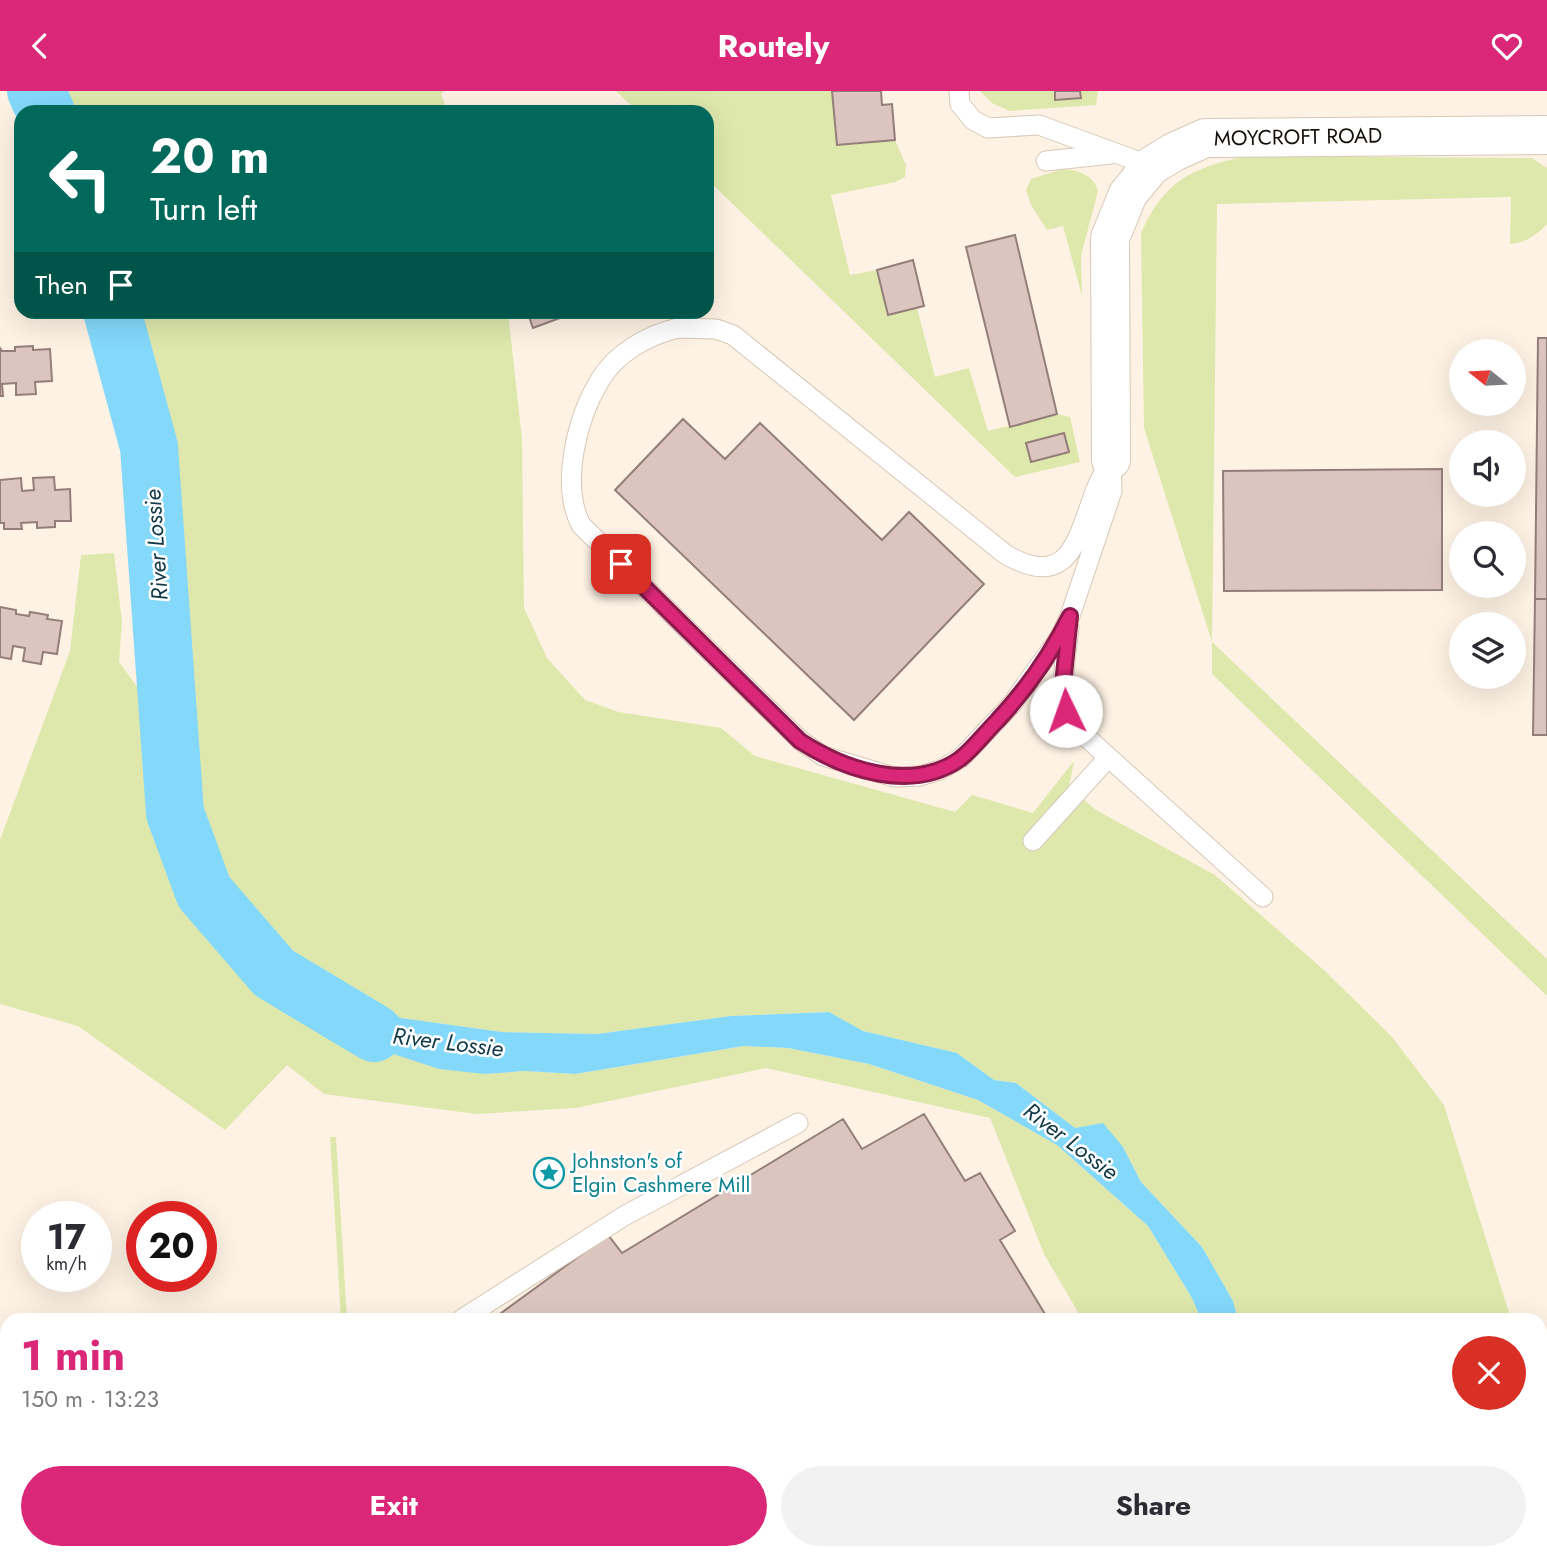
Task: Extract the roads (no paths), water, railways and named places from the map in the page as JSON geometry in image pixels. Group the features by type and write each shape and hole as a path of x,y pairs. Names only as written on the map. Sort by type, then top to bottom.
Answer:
{"street":[{"name":"MOYCROFT ROAD","path":"1111,460 1110,238 1129,194 1134,160 1174,152 1205,138 1547,135"}],"lane":[{"path":"958,91 960,104 973,120 988,128 1039,125 1134,160"},
{"path":"1046,161 1134,160"},
{"path":"678,328 716,329 733,335 748,345 1005,554 1028,566 1047,565 1062,560 1072,552 1097,487 1111,460 1112,491 1070,616 1060,637 1012,704 961,758 940,770 920,776 894,777 823,755 800,741 581,524 572,501 576,440 600,379 638,343 657,333 678,328"},
{"path":"1070,616 1062,694 1066,711 1074,726 1107,759 1263,897"},
{"path":"1033,841 1107,759"},
{"path":"471,1313 624,1216 798,1123"}],"water":[{"path":"319,985 401,1018 502,1032 597,1034 731,1016 829,1012 863,1031 957,1053 994,1080 1016,1083 1075,1128 1103,1123 1123,1147 1141,1182 1202,1247 1233,1301 1236,1313 1198,1313 1148,1226 1057,1145 978,1100 869,1064 788,1048 744,1046 575,1074 525,1071 485,1074 439,1069 323,1031 288,1005"}],"waterway":[{"name":"River Lossie","path":"36,91 43,105"},
{"name":"River Lossie","path":"114,319 149,447 175,813 204,892 274,973 374,1033"}],"place":[{"name":"Johnston's of Elgin Cashmere Mill","path":"549,1173"}]}
